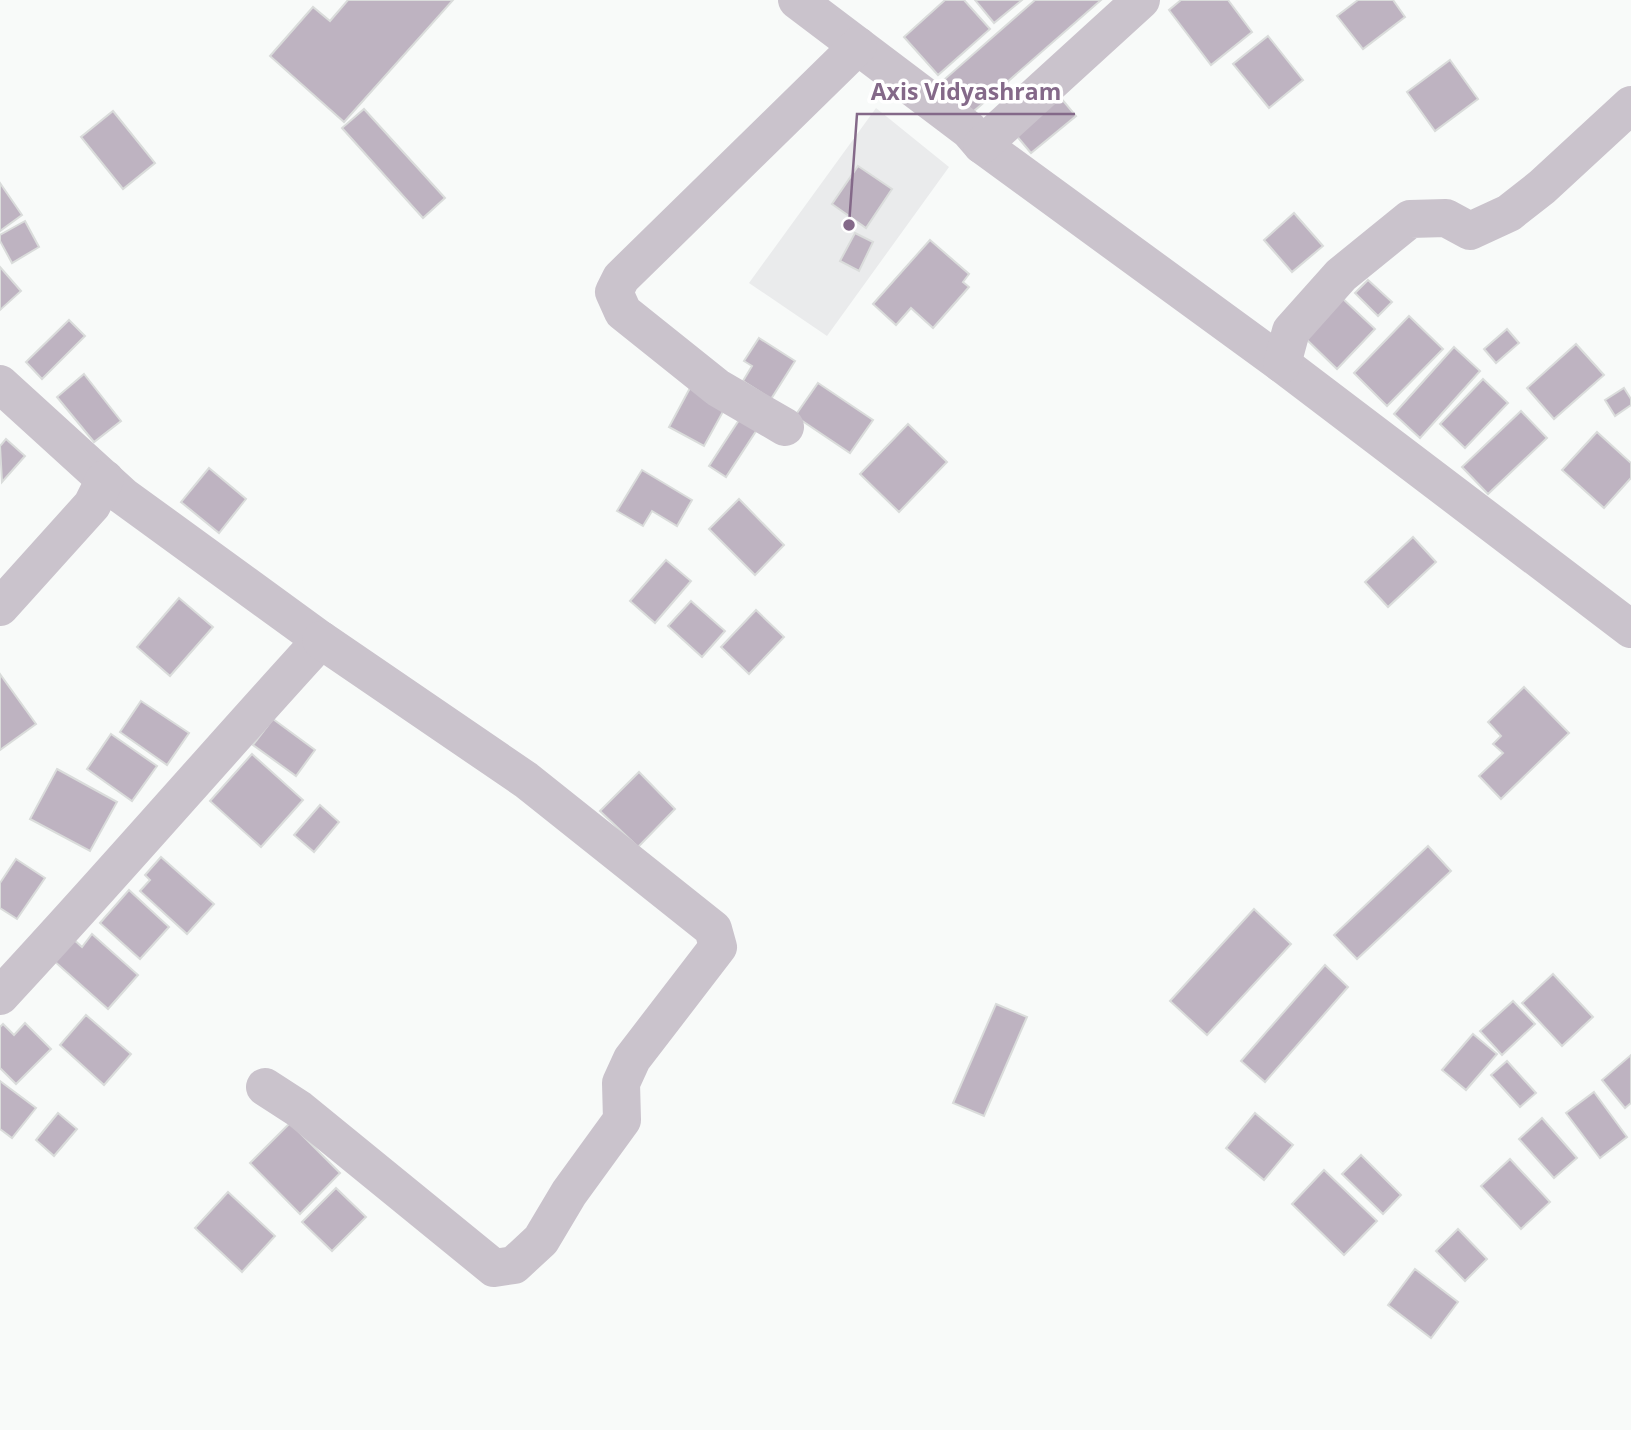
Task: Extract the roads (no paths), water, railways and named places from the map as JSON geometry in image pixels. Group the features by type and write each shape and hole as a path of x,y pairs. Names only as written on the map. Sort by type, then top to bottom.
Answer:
{"street":[{"path":"797,0 969,130 982,145 1282,364 1631,629"},
{"path":"982,145 1141,0"},
{"path":"785,427 718,388 623,312 614,292 621,278 858,46"},
{"path":"1282,364 1291,331 1332,284 1410,219 1446,218 1470,230 1509,214 1631,105"},
{"path":"3,390 123,496 321,640 526,780 713,929 718,947 632,1059 621,1083 622,1120 569,1193 541,1240 514,1265 494,1268 299,1109 265,1087"},
{"path":"0,607 92,505 105,479"},
{"path":"0,996 321,640"}],"place":[{"name":"Axis Vidyashram","path":"849,225"}]}
